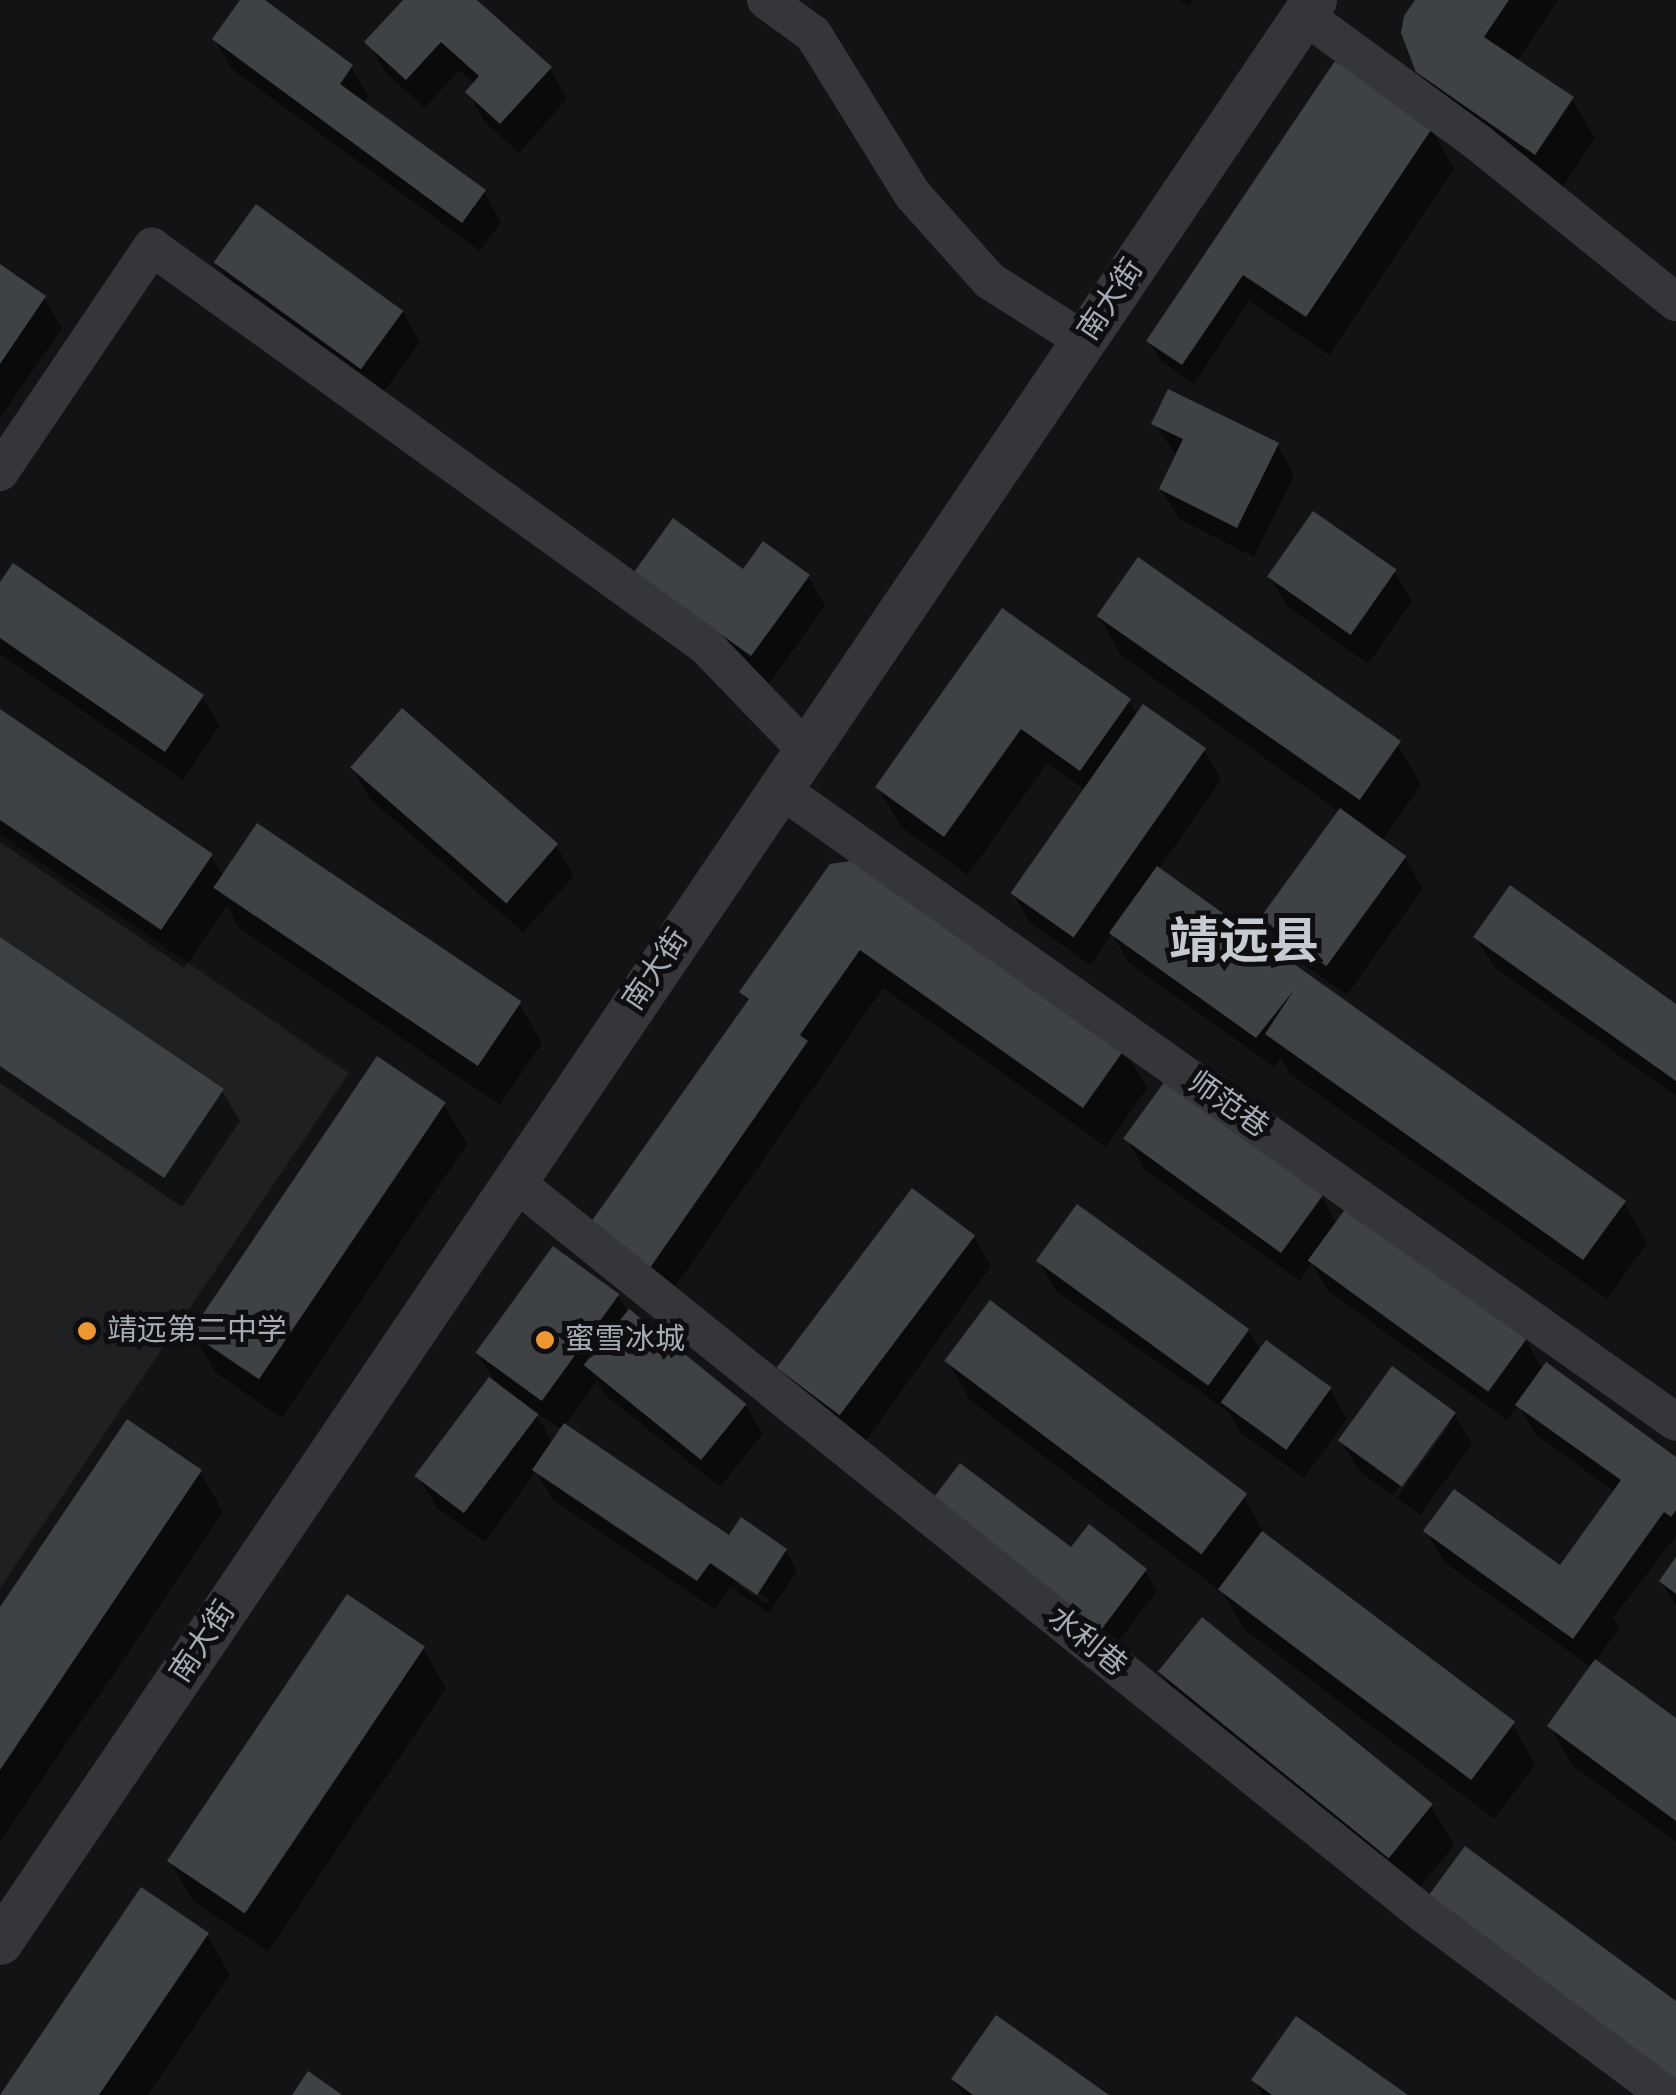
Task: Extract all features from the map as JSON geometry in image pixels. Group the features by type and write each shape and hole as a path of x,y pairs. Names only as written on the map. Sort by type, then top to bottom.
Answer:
{"street":[{"path":"766,0 813,34 913,196 990,281 1083,340"},
{"path":"1309,7 1676,302"},
{"name":"南大街","path":"0,1942 1309,7"},
{"path":"0,472 152,246 706,646 805,750"},
{"name":"师范巷","path":"779,788 1676,1422"},
{"name":"水利巷","path":"514,1180 1424,1914 1666,2095"}],"shaded area":[{"name":"靖远第二中学","path":"0,834 349,1073 0,1588"}],"building":[{"path":"240,0 265,0 353,65 340,84 486,190 462,223 212,39"},
{"path":"403,0 477,0 552,67 500,124 465,92 479,76 441,42 406,80 364,42"},
{"path":"1415,0 1509,0 1484,37 1574,97 1535,155 1416,72 1401,33 1404,16"},
{"path":"1335,61 1433,127 1306,317 1243,275 1182,365 1146,341"},
{"path":"256,204 403,311 361,369 214,262"},
{"path":"0,264 46,296 0,364"},
{"path":"1168,389 1279,443 1237,528 1159,489 1183,439 1151,424"},
{"path":"1313,511 1397,570 1351,635 1267,577"},
{"path":"673,518 743,569 763,541 810,575 751,656 634,572"},
{"path":"1138,557 1401,741 1360,800 1097,616"},
{"path":"13,563 204,695 165,752 0,638 0,582"},
{"path":"1002,608 1131,699 1080,771 1021,729 944,837 875,787"},
{"path":"1143,704 1206,748 1074,937 1011,893"},
{"path":"402,708 558,844 506,903 350,768"},
{"path":"0,709 213,854 161,930 0,820"},
{"path":"1340,808 1406,856 1326,966 1260,918"},
{"path":"257,823 521,1001 478,1066 213,888"},
{"path":"863,859 1126,1047 1083,1108 860,950 800,1035 808,1041 645,1275 584,1232 749,999 739,992 830,864"},
{"path":"1157,866 1626,1201 1583,1260 1265,1034 1294,990 1256,1038 1109,933"},
{"path":"1510,885 1676,1004 1676,1081 1473,937"},
{"path":"0,937 224,1089 164,1178 0,1066"},
{"path":"377,1056 446,1102 259,1379 190,1333"},
{"path":"1165,1081 1323,1196 1281,1253 1123,1138"},
{"path":"912,1188 975,1236 840,1415 777,1368"},
{"path":"1077,1204 1249,1329 1208,1386 1036,1261"},
{"path":"1346,1208 1526,1339 1488,1392 1308,1261"},
{"path":"553,1246 619,1294 542,1401 475,1353"},
{"path":"990,1300 1247,1494 1201,1554 944,1361"},
{"path":"629,1309 746,1404 701,1460 584,1365"},
{"path":"1266,1340 1332,1388 1286,1450 1221,1402"},
{"path":"1546,1362 1676,1457 1676,1510 1671,1517 1664,1512 1573,1639 1423,1531 1454,1489 1560,1565 1621,1480 1515,1405"},
{"path":"1392,1366 1456,1412 1402,1487 1338,1440"},
{"path":"489,1377 539,1414 464,1513 414,1476"},
{"path":"127,1419 202,1470 0,1770 0,1607"},
{"path":"564,1423 729,1535 741,1517 787,1549 757,1595 710,1563 697,1581 532,1470"},
{"path":"960,1463 1071,1547 1089,1524 1147,1569 1101,1630 931,1501"},
{"path":"1262,1531 1515,1722 1471,1780 1218,1589"},
{"path":"1676,1557 1676,1594 1659,1581"},
{"path":"347,1594 425,1647 245,1914 167,1861"},
{"path":"1202,1617 1433,1804 1389,1858 1158,1671"},
{"path":"1595,1659 1676,1718 1676,1821 1547,1726"},
{"path":"1465,1846 1676,2001 1676,2089 1423,1903"},
{"path":"141,1887 209,1933 99,2095 0,2095"},
{"path":"996,2015 1109,2095 973,2095 951,2079"},
{"path":"1296,2016 1408,2095 1272,2095 1251,2080"},
{"path":"308,2071 342,2095 292,2095"}],"place":[{"name":"靖远第二中学","path":"87,1331"},
{"name":"蜜雪冰城","path":"545,1340"}],"district":[{"name":"靖远县","path":"1244,944"}]}
